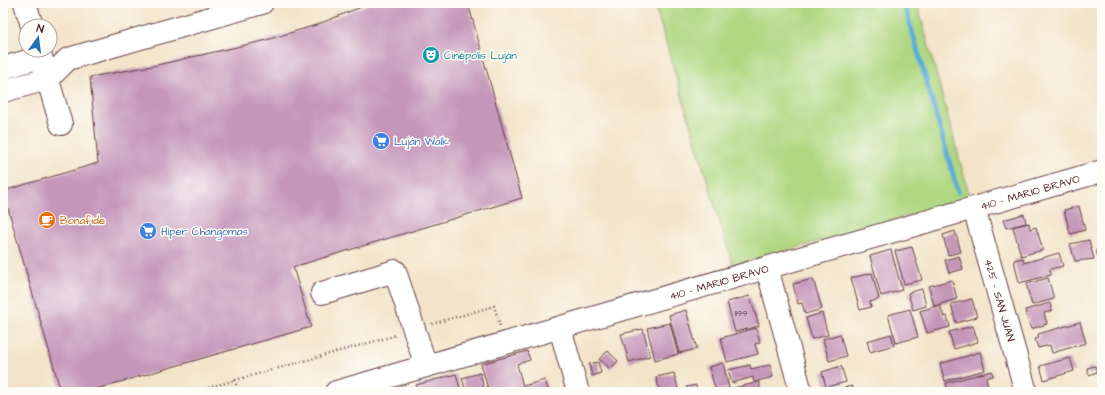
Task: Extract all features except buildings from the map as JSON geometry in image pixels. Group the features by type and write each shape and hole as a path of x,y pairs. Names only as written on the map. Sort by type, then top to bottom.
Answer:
{"street":[{"path":"25,3 30,18"},
{"path":"3,91 48,79 68,59 262,3"},
{"path":"3,68 29,58"},
{"path":"41,58 61,124"},
{"name":"410 - MARIO BRAVO","path":"336,392 360,389 426,366 1102,172"},
{"name":"425 - SAN JUAN","path":"974,208 1026,392"},
{"path":"767,268 801,392"},
{"path":"322,293 395,271 426,366"},
{"path":"560,328 578,392"}],"path":[{"path":"193,392 494,306"},
{"path":"235,380 238,392"}],"green space":[{"path":"654,3 917,3 970,198 733,266"}],"waterway":[{"path":"904,3 958,192"}],"place":[{"name":"Cinépolis Luján","path":"431,55"},
{"name":"Luján Walk","path":"381,141"},
{"name":"Bonafide","path":"47,220"},
{"name":"Hiper Changomas","path":"148,231"}]}
